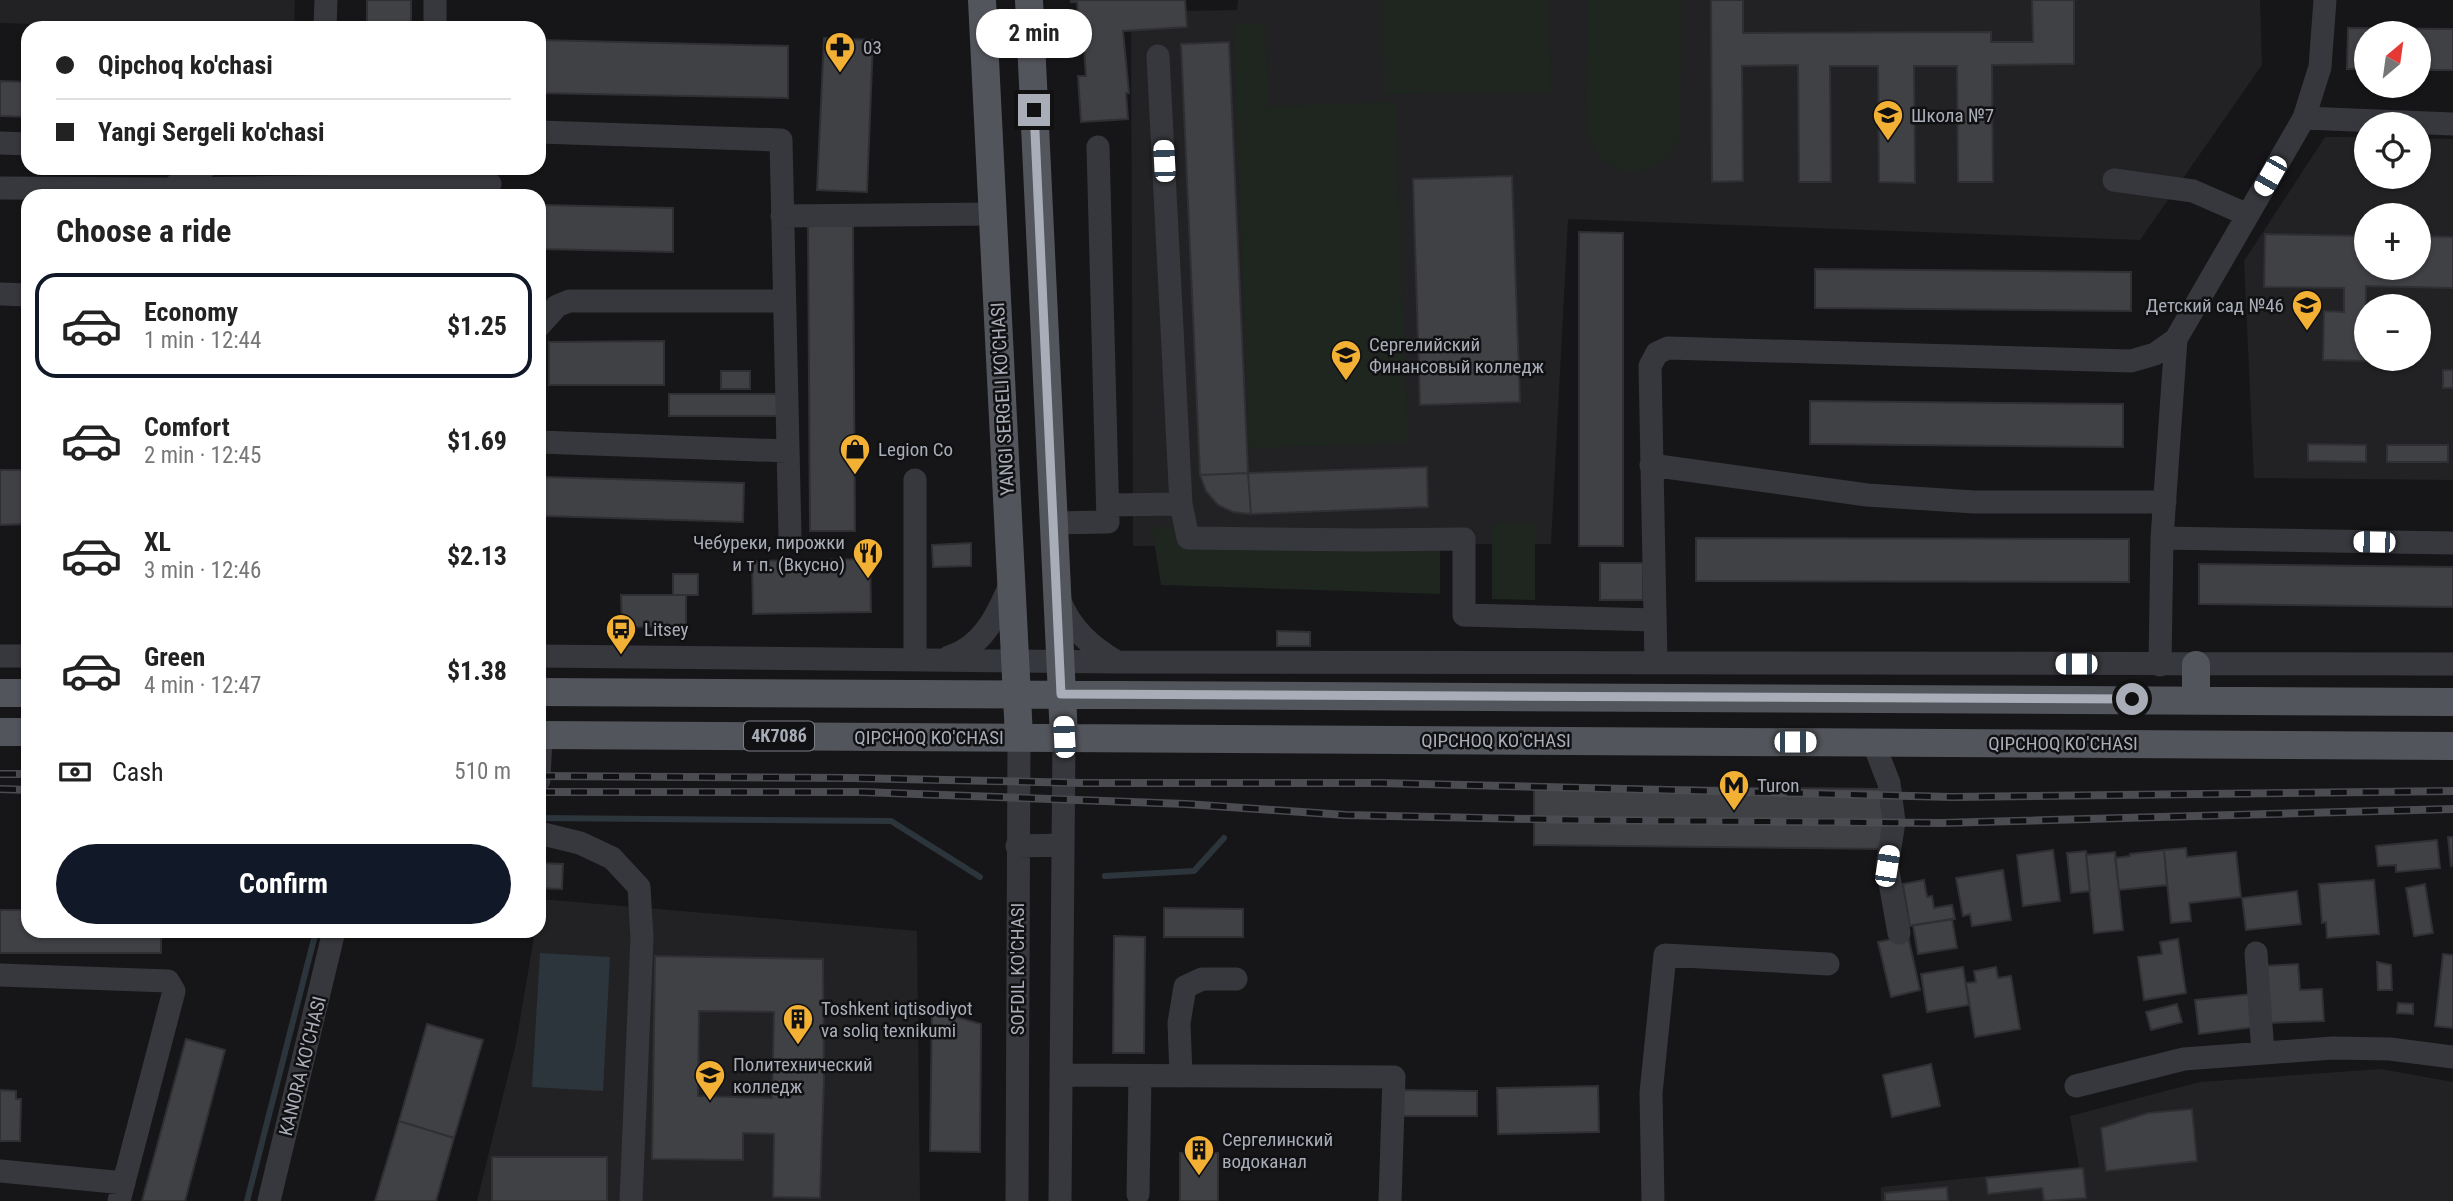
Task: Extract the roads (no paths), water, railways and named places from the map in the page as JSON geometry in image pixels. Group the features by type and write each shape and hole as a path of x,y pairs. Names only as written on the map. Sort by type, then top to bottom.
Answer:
{"main road":[{"name":"YANGI SERGELI KO'CHASI","path":"982,0 1018,737"},
{"path":"1028,0 1064,737"},
{"path":"2196,664 2196,700"},
{"path":"546,692 2453,702"},
{"path":"0,693 21,693"},
{"path":"1018,737 1061,694"},
{"path":"1584,696 1585,740"},
{"path":"0,732 21,732"},
{"name":"QIPCHOQ KO'CHASI","path":"546,735 2453,746"}],"street":[{"path":"326,0 326,21"},
{"path":"435,0 435,21"},
{"path":"1657,663 1650,366 1657,353 1668,348 2131,360 2155,354 2176,339 2304,118 2320,68 2325,0"},
{"path":"1158,56 1181,504 1188,538 1464,539 1464,615 1655,620"},
{"path":"2304,118 2453,124"},
{"path":"546,132 781,140 790,536"},
{"path":"0,143 21,144"},
{"path":"1053,523 1108,522 1098,147"},
{"path":"171,184 190,175"},
{"path":"2114,180 2193,191 2248,215"},
{"path":"95,189 171,184 495,183"},
{"path":"0,187 21,189"},
{"path":"782,216 992,214"},
{"path":"0,294 21,295"},
{"path":"546,318 557,306 569,301 784,301"},
{"path":"2160,665 2162,538 2176,339"},
{"path":"546,442 788,450"},
{"path":"1651,465 1867,495 1974,502 2165,502"},
{"path":"915,481 915,660"},
{"path":"1108,505 1181,504"},
{"path":"2162,538 2453,543"},
{"path":"942,660 958,655 978,641 1000,609 1011,583"},
{"path":"1056,583 1062,606 1074,628 1085,641 1117,662"},
{"path":"0,656 21,656"},
{"path":"546,656 1117,662 2453,664"},
{"name":"SOFDIL KO'CHASI","path":"1017,1201 1018,737"},
{"path":"1060,1201 1064,737"},
{"path":"1874,742 1889,783 1894,822 1887,866 1899,933"},
{"path":"546,835 580,843 612,858 639,887 642,938 631,1201"},
{"path":"1017,846 1063,845"},
{"name":"KANORA KO'CHASI","path":"270,1201 332,938"},
{"path":"2256,953 2263,1053"},
{"path":"1653,1201 1651,1094 1665,955 1828,964"},
{"path":"0,975 168,981 174,991 121,1192 0,1171"},
{"path":"1181,1076 1179,1023 1185,987 1202,979 1236,979"},
{"path":"2076,1086 2184,1059 2333,1048 2390,1049 2453,1057"},
{"path":"1061,1075 1394,1077 1391,1201"},
{"path":"1138,1194 1140,1076"}],"waterway":[{"path":"546,818 891,821 980,877"},
{"path":"1105,876 1194,871 1224,838"},
{"path":"247,1201 314,938"}],"railway":[{"path":"0,774 21,774"},
{"path":"546,776 1084,783 1380,783 1952,797 2453,791"},
{"path":"0,789 21,790"},
{"path":"546,792 862,792 1186,804 1345,815 1577,820 1941,823 2453,809"}],"place":[{"name":"03","path":"840,74"},
{"name":"Школа №7","path":"1888,142"},
{"name":"Детский сад №46","path":"2307,332"},
{"name":"Сергелийский Финансовый колледж","path":"1346,382"},
{"name":"Legion Co","path":"855,476"},
{"name":"Чебуреки, пирожки и т п. (Вкусно)","path":"868,580"},
{"name":"Litsey","path":"621,656"},
{"name":"Turon","path":"1734,812"},
{"name":"Toshkent iqtisodiyot va soliq texnikumi","path":"798,1046"},
{"name":"Политехнический колледж","path":"710,1102"},
{"name":"Сергелинский водоканал","path":"1199,1177"}]}
